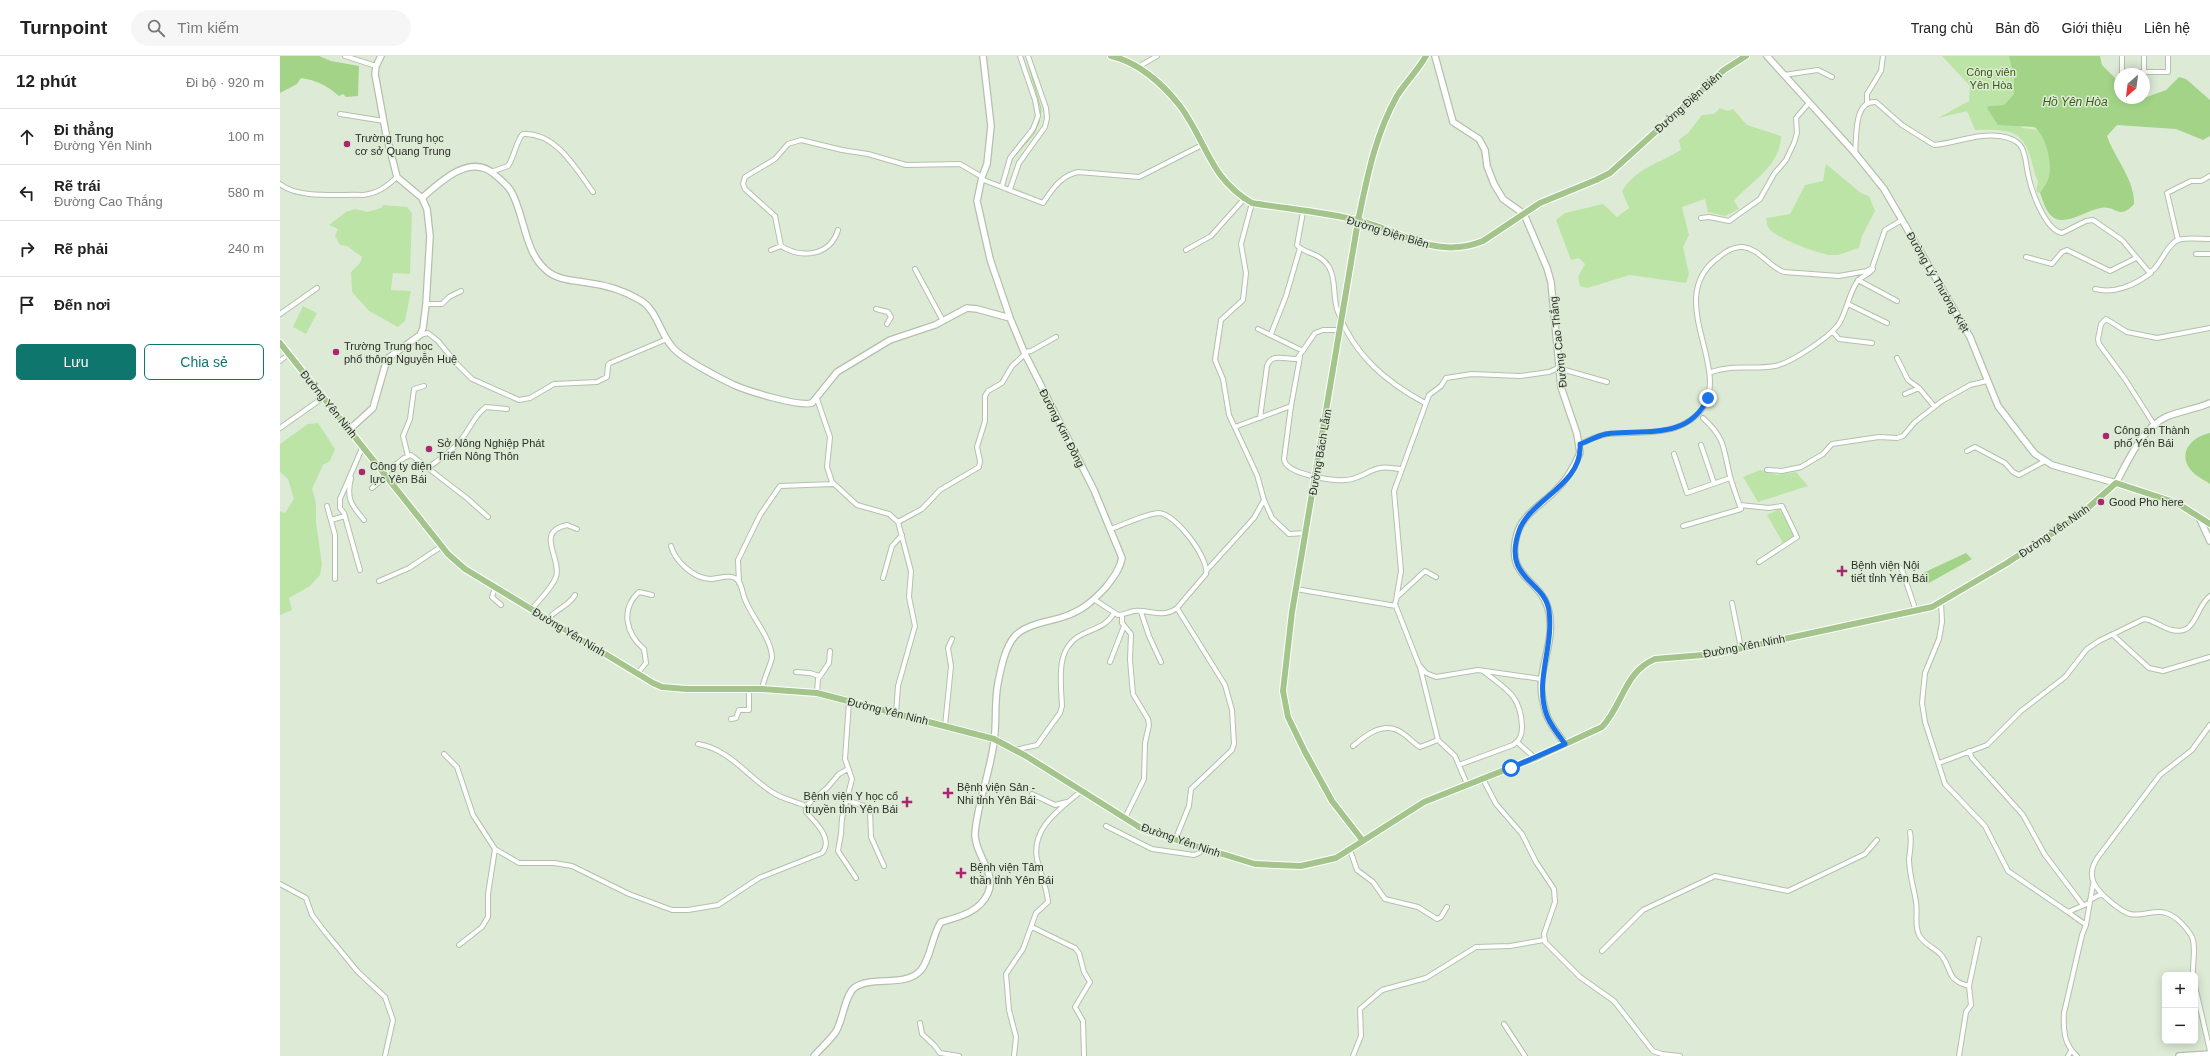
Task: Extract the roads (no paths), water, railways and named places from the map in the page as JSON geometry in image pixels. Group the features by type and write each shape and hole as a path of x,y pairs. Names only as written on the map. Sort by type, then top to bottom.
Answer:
{"main road":[{"name":"Đường Điện Biên","path":"1111,56 1123,59 1153,78 1180,106 1217,173 1236,194 1244,199 1252,203 1358,221 1425,245 1453,247 1473,245 1483,241 1540,203 1610,173 1724,70 1746,56"},
{"name":"Đường Bách Lẫm","path":"1363,841 1332,800 1288,717 1283,691 1296,589 1358,221 1371,159 1387,116 1398,95 1426,56"},
{"name":"Đường Yên Ninh","path":"280,342 442,546 465,570 653,683 669,688 762,688 817,693 994,739 1026,756 1080,792 1149,832 1176,838 1202,848 1255,864 1267,866 1314,864 1336,858 1410,809 1467,784 1535,758 1602,727 1609,718 1631,676 1647,662 1664,657 1710,655 1916,611 1941,602 2007,563 2080,515 2116,483"},
{"path":"2116,483 2177,503 2210,524"}],"street":[{"path":"345,56 376,66"},
{"path":"381,56 376,66 375,74 397,177 422,198 427,209 430,236 426,304 423,328 420,335"},
{"name":"Đường Kim Đồng","path":"814,1056 835,1033 850,994 854,988 865,984 906,979 916,974 924,966 933,936 941,922 967,914 978,906 988,894 990,880 975,837 994,739 995,698 1001,669 1012,640 1024,629 1064,617 1081,610 1095,600 1121,564 1122,554 1112,529 1094,490 1024,353 1010,318 990,259 978,207 981,178 987,164 991,126 983,56"},
{"path":"1002,186 1010,158 1033,129 1038,116 1035,100 1020,56"},
{"path":"1010,189 1019,163 1045,127 1047,118 1046,108 1028,56"},
{"path":"1138,68 1157,56"},
{"path":"1435,56 1453,122 1479,139 1485,150 1487,166 1494,184 1503,200 1524,214"},
{"name":"Đường Lý Thường Kiệt","path":"1767,56 1855,153 1884,189 1970,337 1987,381 2005,416 2035,454 2045,461 2066,469 2116,483"},
{"path":"1867,104 1867,94 1881,70 1883,56"},
{"path":"2122,56 2122,68"},
{"path":"2144,56 2144,68"},
{"path":"2150,72 2168,72 2168,56"},
{"path":"1783,75 1818,70 1832,77"},
{"path":"1855,153 1859,113 1867,104 1876,102 1902,126 1934,145 1982,136 2001,136 2013,140 2022,148 2032,187 2045,218 2051,228 2062,233 2086,221 2093,220 2122,240 2147,271 2151,272"},
{"path":"1701,218 1709,217 1730,221 1760,199 1794,147 1797,133 1796,118 1809,103"},
{"path":"340,114 384,121"},
{"path":"491,172 508,166 517,150 518,140 523,134 528,134 551,143 561,150 593,192"},
{"path":"838,230 835,240 827,248 815,252 791,252 781,246 775,216 745,190 743,182 747,175 773,161 786,146 794,141 804,141 842,150 868,154 906,165 960,164 981,178 1043,203 1054,185 1070,174 1078,172 1139,177 1202,145"},
{"path":"422,198 435,186 466,167 477,166 491,172 510,190 530,244 545,270 560,278 601,286 639,299 652,311 667,339 680,354 739,387 798,403 810,404 817,399 837,372 880,345 943,321 960,310 970,308 1010,318"},
{"path":"2178,240 2167,193 2191,181 2201,181 2210,176"},
{"path":"280,184 285,188 299,193 373,194 383,189 397,177"},
{"path":"1186,250 1211,236 1244,199"},
{"path":"1252,203 1241,244 1246,273 1243,300 1222,320 1215,360 1223,379 1229,415 1257,474 1264,500 1272,518 1289,534 1306,533"},
{"path":"1303,212 1296,240 1300,248 1318,256 1329,268 1334,282 1337,309 1350,336 1383,377 1425,403"},
{"name":"Đường Cao Thắng","path":"1524,214 1534,234 1551,282 1558,368 1562,392 1580,444"},
{"path":"1711,372 1730,366 1778,365 1833,332 1840,323 1858,280 1869,274 1885,230 1902,220"},
{"path":"2095,288 2110,291 2122,288 2151,272 2171,245 2178,240 2210,239"},
{"path":"771,250 781,246"},
{"path":"1565,744 1546,713 1541,679 1549,643 1549,610 1545,599 1521,573 1517,564 1517,538 1525,520 1556,490 1567,477 1580,453 1580,444 1608,434 1646,434 1664,431 1687,422 1697,415 1705,404 1709,392 1711,372 1699,330 1698,288 1701,278 1708,266 1730,249 1742,247 1751,249 1775,268 1788,273 1848,275 1867,271 1873,266"},
{"path":"1271,334 1286,296 1300,248"},
{"path":"2026,257 2052,264 2062,252 2067,250 2110,271 2136,258"},
{"path":"2196,254 2210,254"},
{"path":"915,269 943,321"},
{"path":"1858,280 1896,301"},
{"path":"280,314 318,288"},
{"path":"426,304 442,304 449,297 461,290"},
{"path":"1848,304 1887,323"},
{"path":"876,309 888,312 891,317 887,324"},
{"path":"2154,426 2126,380 2099,344 2098,339 2101,324 2106,318 2127,332 2157,338 2210,328"},
{"path":"1258,329 1304,351"},
{"path":"1260,418 1268,363 1274,358 1295,360 1304,351 1315,333 1323,330 1340,330"},
{"path":"1833,332 1839,339 1872,343"},
{"path":"350,429 373,408 387,360 420,335 428,333 438,341 472,379 521,400 530,398 554,384 597,382 607,377 608,365 610,362 667,339"},
{"path":"898,522 922,509 940,490 978,468 980,461 977,447 984,426 985,396 988,391 1002,383 1012,366 1024,353 1036,349 1056,337"},
{"path":"280,361 289,354"},
{"path":"1300,356 1291,406 1284,464 1296,471 1316,476 1345,480 1359,478 1380,468 1402,469"},
{"path":"1898,358 1908,380 1919,388 1934,406"},
{"path":"1467,784 1453,754 1438,740 1419,665 1396,606 1401,571 1394,491 1425,403 1429,395 1441,386 1446,378 1472,374 1520,376 1549,372 1558,368 1607,382"},
{"path":"1767,470 1782,471 1801,466 1823,454 1832,444 1879,437 1897,438 1903,436 1915,422 1934,406 1966,387 1987,381"},
{"path":"408,456 403,436 410,419 414,389 424,386"},
{"path":"1905,394 1919,388"},
{"path":"280,428 324,397"},
{"path":"817,399 829,433 830,445 827,467 833,484 857,505 888,514 898,522 902,535 911,571 909,600 915,626 898,686 896,713"},
{"path":"2116,483 2132,454 2154,426 2164,418 2210,404"},
{"path":"1235,427 1291,406"},
{"path":"428,468 459,443 469,430 478,412 486,407 507,409"},
{"path":"1683,526 1741,509 1730,478 1722,441 1714,428 1703,418"},
{"path":"1701,445 1714,484"},
{"path":"360,570 345,516 340,508 340,499 363,446"},
{"path":"1967,451 1975,447 2005,463 2019,475 2045,461"},
{"path":"1674,454 1687,493 1730,478"},
{"path":"372,488 408,456 413,456 468,499 488,517"},
{"path":"353,467 349,487 350,502 364,520"},
{"path":"762,688 764,677 772,660 770,648 750,611 739,583 738,560 760,515 780,486 833,484"},
{"path":"1095,600 1114,613 1122,615 1141,612 1157,614 1177,608 1205,576 1207,570 1254,518 1264,500"},
{"path":"1740,504 1769,508 1782,506 1797,537 1758,562"},
{"path":"327,506 335,534 336,579"},
{"path":"1112,529 1159,513 1173,520 1182,529 1206,562 1207,570"},
{"path":"331,520 345,516"},
{"path":"2199,517 2210,541"},
{"path":"532,609 556,577 556,567 550,542 552,534 557,529 567,524 577,529"},
{"path":"882,578 892,546 902,535"},
{"path":"379,581 409,568 442,546"},
{"path":"671,546 678,561 697,576 711,579 732,577 739,583"},
{"path":"1890,565 1899,567 1902,570 1916,611"},
{"path":"1396,600 1425,571 1436,577"},
{"path":"495,587 492,598 501,605"},
{"path":"1296,589 1396,606"},
{"path":"638,673 646,663 644,649 636,642 631,634 627,621 628,608 639,592 652,595"},
{"path":"548,619 556,610 571,602 575,595"},
{"path":"1939,763 1987,745 2021,711 2065,677 2087,649 2102,639 2114,635 2144,619 2172,630 2183,631 2192,624 2205,601 2210,596"},
{"path":"1941,602 1942,622 1939,639 1925,673 1922,703 1925,722 1945,784 1985,826 2008,870 2086,926"},
{"path":"1732,603 1741,648"},
{"path":"1176,838 1189,806 1189,795 1192,788 1228,754 1234,744 1232,710 1228,692 1177,608"},
{"path":"1141,612 1149,636 1161,662"},
{"path":"1015,750 1038,745 1060,713 1062,706 1061,660 1065,650 1080,635 1105,625 1114,613"},
{"path":"1122,615 1124,626 1131,634 1130,660 1134,694 1149,723 1145,742 1144,779 1125,818"},
{"path":"1110,662 1124,626"},
{"path":"2114,635 2149,668 2156,671 2163,671 2210,657"},
{"path":"945,726 951,666 948,648 952,639"},
{"path":"817,693 819,676 829,663 830,651"},
{"path":"1419,665 1426,673 1436,677 1482,670 1541,679"},
{"path":"1459,765 1517,742 1522,730 1519,704 1513,695 1482,670"},
{"path":"796,672 810,673 819,676"},
{"path":"731,719 736,718 739,710 749,710 749,688"},
{"path":"849,702 844,756 852,779 841,823 838,851 856,878"},
{"path":"2077,1056 2071,1051 2064,1031 2064,1014 2082,935 2086,926 2093,884 2092,870 2098,857 2160,775 2192,750 2210,725"},
{"path":"1353,746 1371,731 1392,729 1399,731 1420,747 1438,740"},
{"path":"1517,742 1535,758"},
{"path":"698,744 711,747 728,757 777,795 806,806"},
{"path":"1969,751 1972,758 2023,815 2045,855 2083,905"},
{"path":"444,754 454,763 473,815 495,849 519,863 554,863 572,866 629,894 672,910 712,907 759,878 822,853 826,845 823,834 806,812 806,806 827,788 839,774 848,770"},
{"path":"1483,779 1496,804 1524,837 1533,857 1554,889 1555,902 1544,934 1544,940 1580,977 1614,1001 1655,1052 1680,1056"},
{"path":"1014,1056 1015,1032 1009,1010 1006,974 1023,949 1036,913 1048,902 1036,855 1040,833 1046,822 1080,792"},
{"path":"1032,794 1055,805 1069,801"},
{"path":"847,800 864,806 870,810 871,837 884,866"},
{"path":"1106,826 1155,850 1194,855 1199,853 1202,848"},
{"path":"1910,832 1912,841 1910,869 1916,902 1916,925 1918,931 1923,940 1943,957 1952,977 1960,983 1969,986"},
{"path":"1602,951 1643,910 1715,876 1788,891 1864,854 1877,840"},
{"path":"459,945 475,934 482,927 488,917 488,894 495,849"},
{"path":"1350,850 1357,870 1373,882 1388,900 1418,907 1438,919 1447,907"},
{"path":"280,884 306,898 312,915 325,932 358,972 385,997 393,1020 386,1056"},
{"path":"2093,884 2101,894 2121,910 2131,914 2161,912 2170,915 2180,922 2193,940 2193,972"},
{"path":"2068,912 2101,894"},
{"path":"1032,927 1057,940 1071,945 1081,957 1084,972 1090,982 1075,1007 1082,1021 1084,1056"},
{"path":"1959,1056 1966,1012 1971,1005 1969,986 1980,939"},
{"path":"1353,1056 1361,1036 1359,1011 1379,991 1432,975 1476,947 1510,946 1544,940"},
{"path":"2179,1056 2210,1052 2198,999"},
{"path":"920,1023 922,1034 934,1045 940,1054 959,1056"},
{"path":"1504,1024 1526,1056"},
{"path":"2068,1056 2071,1051"},
{"path":"1650,1056 1655,1052"}],"water":[{"path":"280,56 319,56 331,61 359,66 358,96 346,97 343,94 339,96 322,84 301,78 297,84 280,93"},
{"name":"Hồ Yên Hòa","path":"2009,56 2100,56 2102,65 2114,77 2114,104 2150,104 2150,96 2166,90 2179,77 2186,79 2210,100 2210,136 2203,140 2176,129 2117,125 2107,136 2110,145 2128,178 2134,204 2129,209 2121,212 2110,208 2101,208 2066,220 2056,219 2048,211 2040,193 2048,180 2050,171 2049,157 2042,136 2034,127 1998,125 1987,108 1989,106 2004,105 2014,94 2014,78"},
{"path":"2210,433 2210,484 2190,469 2186,460 2186,454 2187,449 2194,440"},
{"path":"1966,553 1972,559 1927,584 1923,573"}],"waterway":[{"path":"1009,167 1013,158 1034,134 1039,122 1041,109 1026,56"}],"place":[{"name":"Trường Trung học cơ sở Quang Trung","path":"347,144"},
{"name":"Trường Trung học phổ thông Nguyễn Huệ","path":"336,352"},
{"name":"Công an Thành phố Yên Bái","path":"2106,436"},
{"name":"Sở Nông Nghiệp Phát Triển Nông Thôn","path":"429,449"},
{"name":"Công ty điện lực Yên Bái","path":"362,472"},
{"name":"Good Pho here","path":"2101,502"},
{"name":"Bệnh viện Nội tiết tỉnh Yên Bái","path":"1842,571"},
{"name":"Bệnh viện Sản - Nhi tỉnh Yên Bái","path":"948,793"},
{"name":"Bệnh viện Y học cổ truyền tỉnh Yên Bái","path":"907,802"},
{"name":"Bệnh viện Tâm thần tỉnh Yên Bái","path":"961,873"}],"park label":[{"name":"Công viên Yên Hòa","path":"1991,78"}]}
